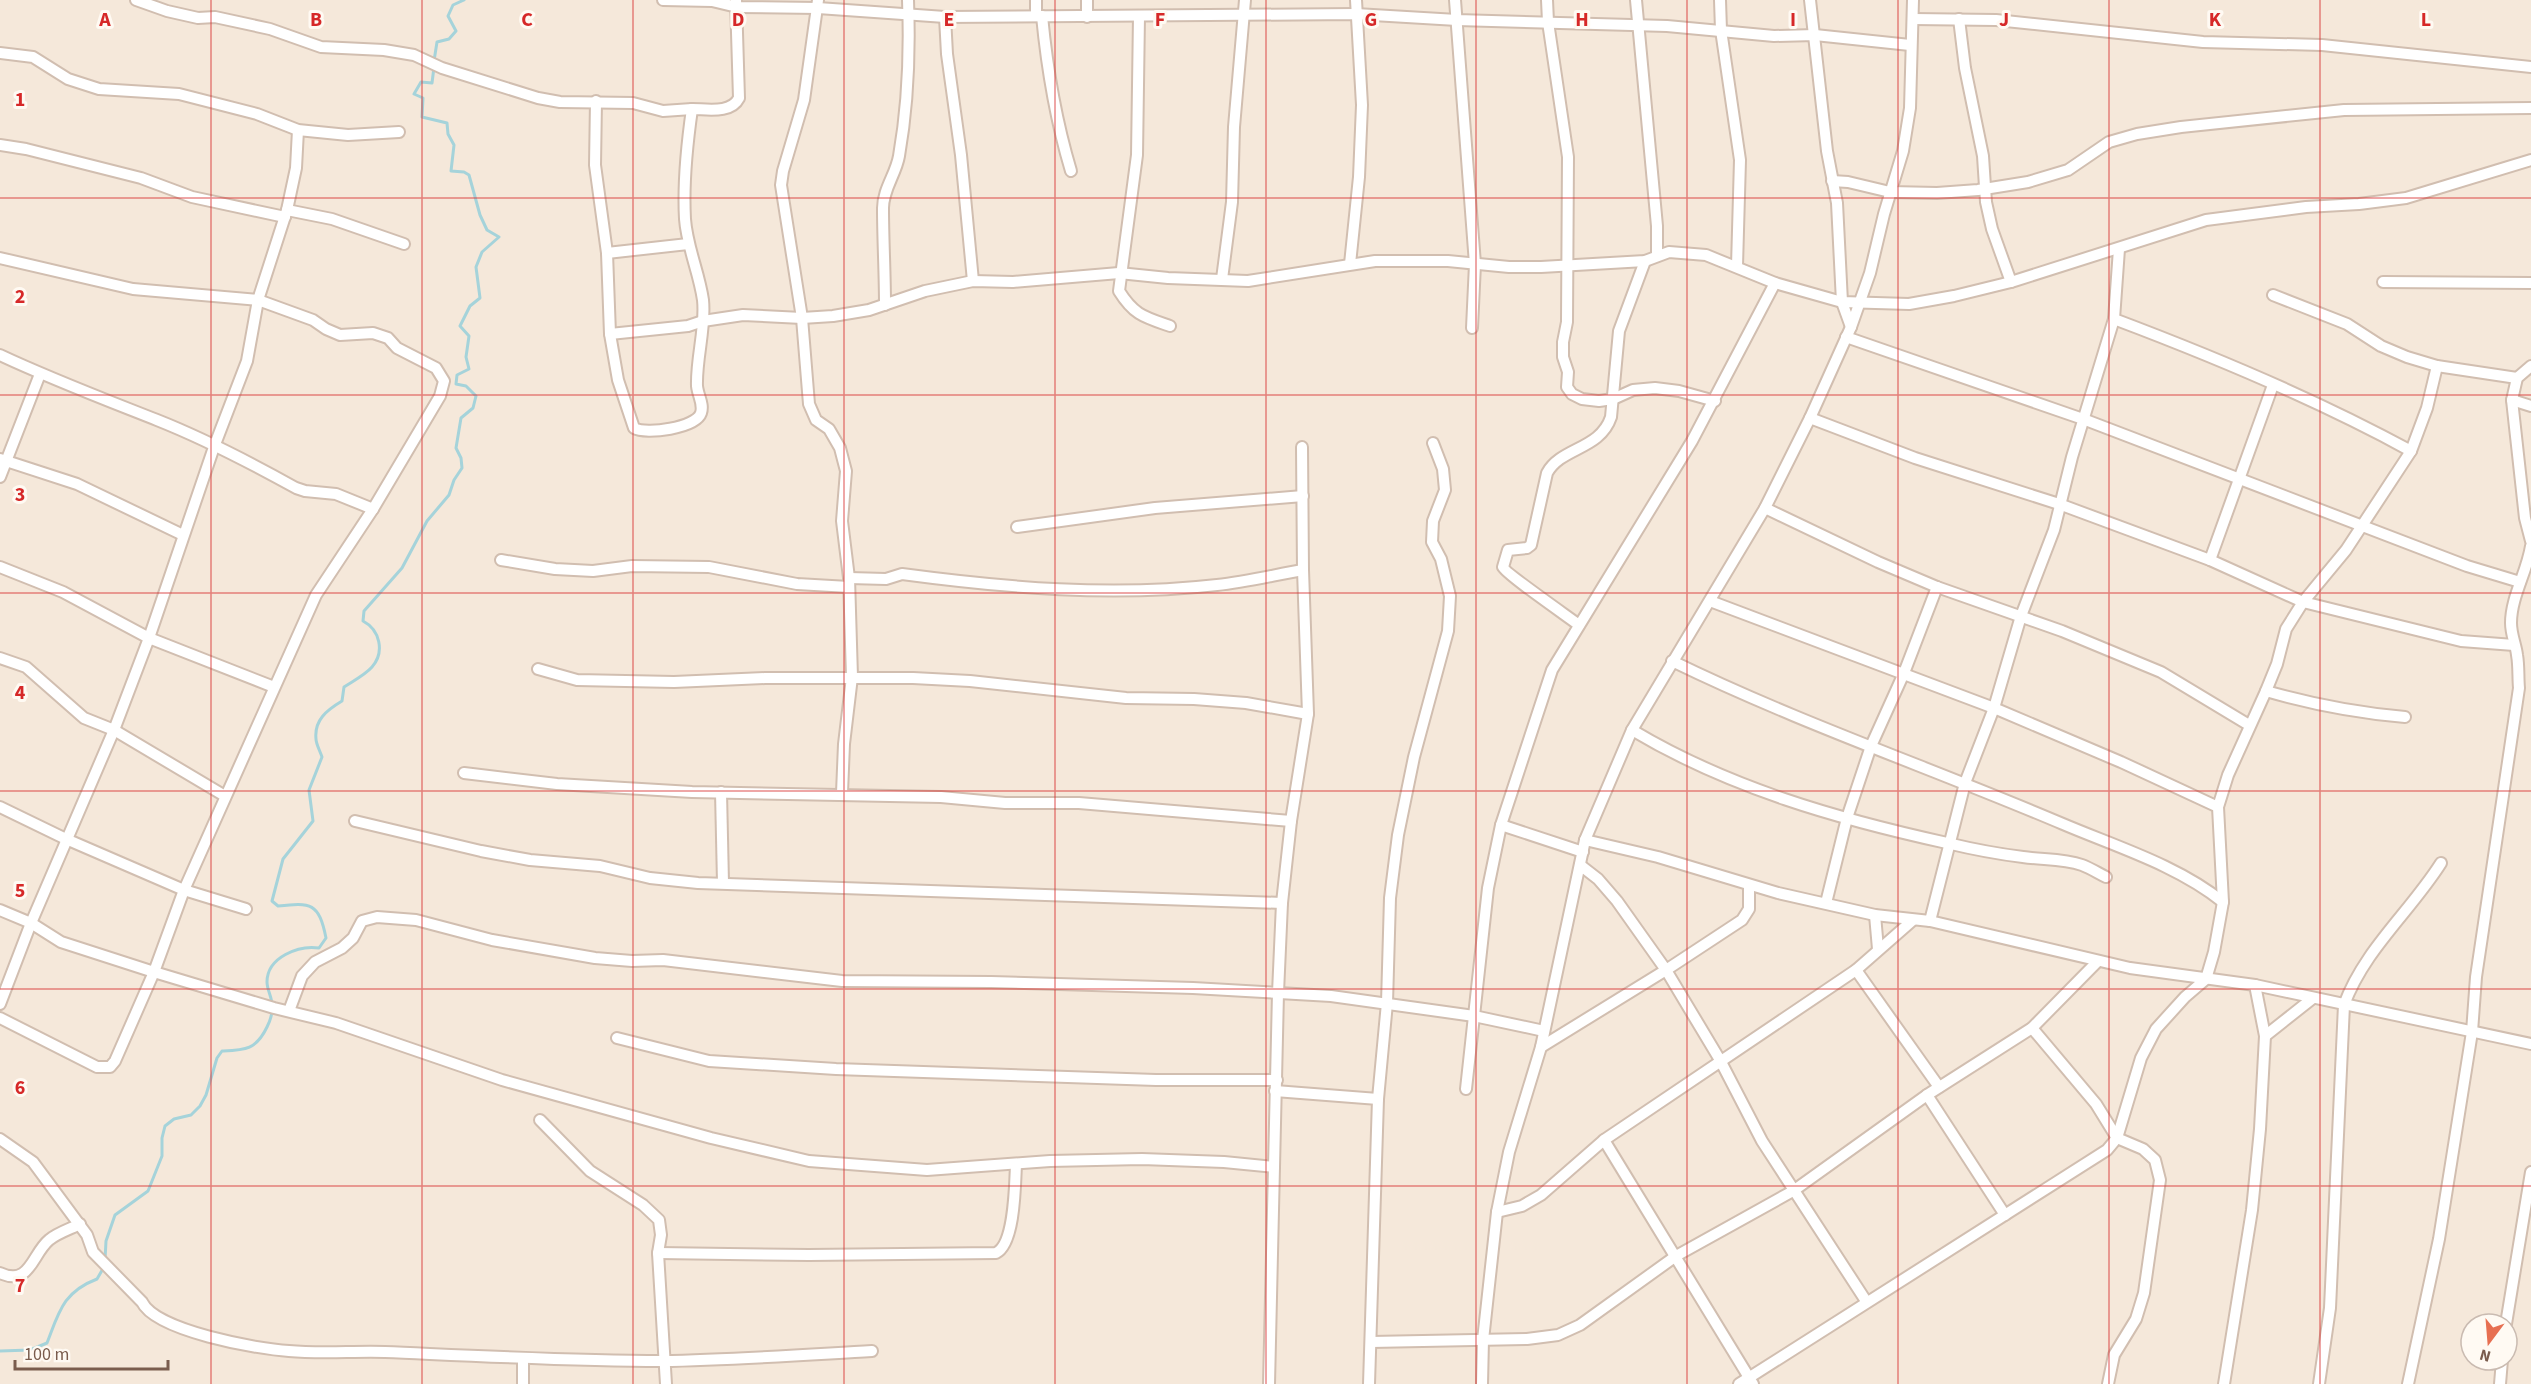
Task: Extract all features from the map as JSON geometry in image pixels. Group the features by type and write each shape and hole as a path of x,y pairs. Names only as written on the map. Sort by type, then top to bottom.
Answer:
{"street":[{"path":"136,0 198,18 215,17 270,29 321,47 384,50 414,55 442,68 538,98 560,102 596,101 633,104 663,111 729,109 735,105 739,98 736,4"},
{"path":"663,0 736,4 818,4 945,17 1087,17 1245,13 1356,14 1721,30 1774,36 1815,35 1910,45"},
{"path":"885,305 883,208 889,182 898,164 902,139 911,37 908,0"},
{"path":"1036,0 1063,148 1071,171"},
{"path":"1087,0 1087,17"},
{"path":"1222,279 1232,202 1234,127 1245,0"},
{"path":"1350,264 1359,187 1362,105 1356,0"},
{"path":"1455,0 1475,264 1472,328"},
{"path":"1547,0 1548,22 1568,157 1567,322 1563,342 1563,357 1568,372 1567,387 1572,394 1582,399 1599,401 1613,399 1633,390 1655,388 1679,391 1715,401"},
{"path":"1636,0 1657,226 1657,256"},
{"path":"1720,0 1721,30 1740,160 1737,266"},
{"path":"1810,0 1832,181 1837,203 1842,302 1849,332"},
{"path":"1482,1384 1483,1340 1497,1212 1509,1152 1541,1047 1585,840 1632,730 1765,508 1810,418 1849,332 1860,303 1903,152 1910,108 1913,0"},
{"path":"818,4 804,100 781,185 802,318 809,404 816,420 829,429 840,448 846,471 842,521 849,582 852,677 844,744 842,793"},
{"path":"1139,16 1140,84 1137,154 1119,273 1119,291 1129,308 1145,317 1170,326"},
{"path":"945,17 947,54 961,155 973,281"},
{"path":"1913,19 1996,20 2203,42 2322,45 2531,67"},
{"path":"1959,19 1965,68 1983,156 1984,189 1992,229 2011,282"},
{"path":"0,53 33,57 68,79 99,89 179,94 257,114 298,130 348,135 399,132"},
{"path":"596,101 595,165 607,253 610,334 618,380 630,419 634,428 651,432 695,421 701,415 702,405 697,387 704,321 699,280 688,244 685,201 687,143 692,109"},
{"path":"1832,181 1848,182 1890,192 1937,193 1984,189 2028,182 2068,170 2109,142 2137,134 2181,127 2344,110 2531,108"},
{"path":"0,1004 31,923 114,730 149,638 214,447 248,361 258,300 286,213 296,168 298,130"},
{"path":"0,145 26,149 141,178 192,198 332,219 405,244"},
{"path":"610,334 688,326 743,315 802,318 868,310 885,305 897,298 973,281 1013,282 1119,273 1168,278 1273,278 1350,264 1397,260 1541,267 1645,261 1669,252 1706,255 1775,283 1842,302 1909,304 2011,282 2206,220 2306,207 2406,198 2531,160"},
{"path":"607,253 688,244"},
{"path":"1930,921 1965,783 1994,708 2021,616 2054,530 2083,419 2114,319 2119,249"},
{"path":"0,258 133,289 258,300 313,320 340,335 373,333 388,338 398,348 436,368 444,381 440,396 373,508 316,595 184,890 154,972 115,1061 110,1067 97,1067 0,1018"},
{"path":"1579,625 1522,582 1506,573 1503,567 1508,550 1527,548 1531,545 1547,473 1552,464 1600,436 1608,426 1611,417 1619,331 1645,261"},
{"path":"2383,282 2531,283"},
{"path":"1467,1089 1488,888 1501,825 1552,670 1715,401 1750,327 1775,283"},
{"path":"2273,295 2347,324 2381,346 2407,357 2437,366 2517,378"},
{"path":"2114,319 2209,355 2411,451"},
{"path":"1849,332 2468,566 2520,582"},
{"path":"0,355 40,374 159,420 243,459 296,488 336,494 373,508"},
{"path":"1738,1384 1751,1380 1866,1301 2107,1150 2117,1138 2141,1058 2156,1029 2185,997 2206,979 2214,952 2223,902 2218,807 2221,792 2277,664 2286,629 2303,602 2346,550 2411,451 2427,408 2437,366"},
{"path":"2531,366 2517,378 2512,400 2525,518 2531,541"},
{"path":"0,477 3,460 40,374"},
{"path":"2210,560 2273,385"},
{"path":"2512,400 2531,406"},
{"path":"1810,418 1915,458 2060,504 2210,560 2303,602 2461,641 2514,645"},
{"path":"1369,1384 1378,1099 1387,1003 1390,898 1398,835 1414,757 1448,632 1450,596 1441,559 1432,542 1434,521 1444,490 1443,469 1433,443"},
{"path":"1269,1384 1282,903 1291,821 1308,714 1302,447"},
{"path":"3,460 77,484 183,535"},
{"path":"1017,527 1155,508 1303,496"},
{"path":"1765,508 1878,562 1938,587 2062,631 2161,672 2249,725"},
{"path":"2408,1384 2439,1239 2472,1032 2476,977 2518,688 2517,654 2511,622 2531,546"},
{"path":"501,560 555,569 593,571 632,567 709,567 797,585 886,579 903,574 1024,588 1088,591 1152,590 1218,585 1303,570"},
{"path":"0,567 63,592 149,638 274,687"},
{"path":"1826,903 1847,818 1871,746 1904,673 1938,587"},
{"path":"1710,601 1994,708 2121,762 2218,807"},
{"path":"0,658 26,667 84,718 114,730 225,796"},
{"path":"1672,661 1774,707 1965,783 2155,863 2202,887 2223,902"},
{"path":"538,669 577,680 674,682 852,677 970,681 1126,698 1194,699 1246,704 1308,714"},
{"path":"2266,691 2304,702 2376,715 2405,717"},
{"path":"1632,730 1663,749 1707,771 1761,792 1847,818 1948,843 2025,858 2052,859 2081,865 2106,877"},
{"path":"465,773 557,784 797,795 842,793 1005,802 1079,803 1291,821"},
{"path":"721,792 723,883"},
{"path":"0,807 66,839 184,890 246,909"},
{"path":"355,821 407,835 530,860 600,866 650,878 723,883 1282,903"},
{"path":"1501,825 1583,852"},
{"path":"1585,840 1658,857 1749,885 1875,915 1930,921 2098,961 2255,985 2531,1044"},
{"path":"2319,1384 2330,1308 2344,1005 2353,981 2372,951 2423,893 2441,863"},
{"path":"1580,865 1598,879 1617,901 1666,970 1720,1060 1748,1116 1793,1191 1866,1301"},
{"path":"1541,1047 1742,920 1749,909 1749,885"},
{"path":"0,910 31,923 61,942 255,1003 336,1023 502,1080 711,1138 809,1161 927,1170 1050,1161 1142,1159 1224,1162 1274,1167"},
{"path":"1875,915 1878,949"},
{"path":"289,1011 303,976 315,962 342,948 353,938 362,921 377,917 416,920 492,940 595,958 632,961 663,960 842,981 1014,982 1193,988 1330,996 1474,1016 1544,1030"},
{"path":"1497,1212 1522,1206 1541,1195 1604,1140 1856,970 1913,920"},
{"path":"1371,1342 1483,1340 1558,1335 1580,1325 1676,1256 1793,1191 1870,1133 2032,1028 2098,961"},
{"path":"1856,970 1939,1087"},
{"path":"2224,1384 2252,1210 2265,1036 2255,985"},
{"path":"2265,1036 2313,998"},
{"path":"2032,1028 2096,1104 2117,1138 2143,1149 2155,1160 2160,1180 2144,1293 2136,1319 2114,1355 2108,1384"},
{"path":"617,1038 709,1060 836,1070 1276,1085 1378,1099"},
{"path":"1927,1095 2005,1215"},
{"path":"540,1120 590,1170 643,1205 659,1220 661,1235 658,1253 666,1384"},
{"path":"0,1138 33,1162 80,1224 93,1252 142,1302 146,1310 187,1330 228,1342 288,1352 665,1361 872,1351"},
{"path":"1604,1140 1751,1380"},
{"path":"658,1253 809,1255 996,1253 1003,1250 1006,1244 1014,1209 1016,1164"},
{"path":"2508,1312 2531,1172"},
{"path":"0,1273 9,1278 20,1276 30,1267 49,1240 80,1224"},
{"path":"523,1358 523,1384"}],"shaded area":[{"path":"0,0 2531,0 2531,1384 0,1384"}],"waterway":[{"path":"434,61 437,42 449,39 456,31 448,16 453,5 464,0"},
{"path":"105,1260 106,1241 115,1215 148,1191 162,1156 165,1126 174,1119 191,1115 200,1106 206,1095 217,1058 222,1051 249,1047 263,1035 272,1011 267,982 272,966 286,954 302,949 319,948 326,938 320,918 312,907 298,904 278,906 272,901 283,859 313,821 309,790 322,757 316,741 317,726 323,716 342,701 344,687 366,673 376,661 379,642 373,630 363,621 364,611 402,568 427,521 449,495 454,480 462,468 461,458 456,448 461,418 473,408 476,396 466,386 456,384 457,375 469,369 466,357 469,336 460,326 470,306 480,298 476,267 482,252 499,237 487,230 480,215 469,175 464,172 451,171 454,145 448,134 447,123 422,117 423,98 414,94 421,82 432,83 434,67"},
{"path":"0,1351 30,1350 47,1343 59,1313 69,1297 97,1279 104,1267"}]}
